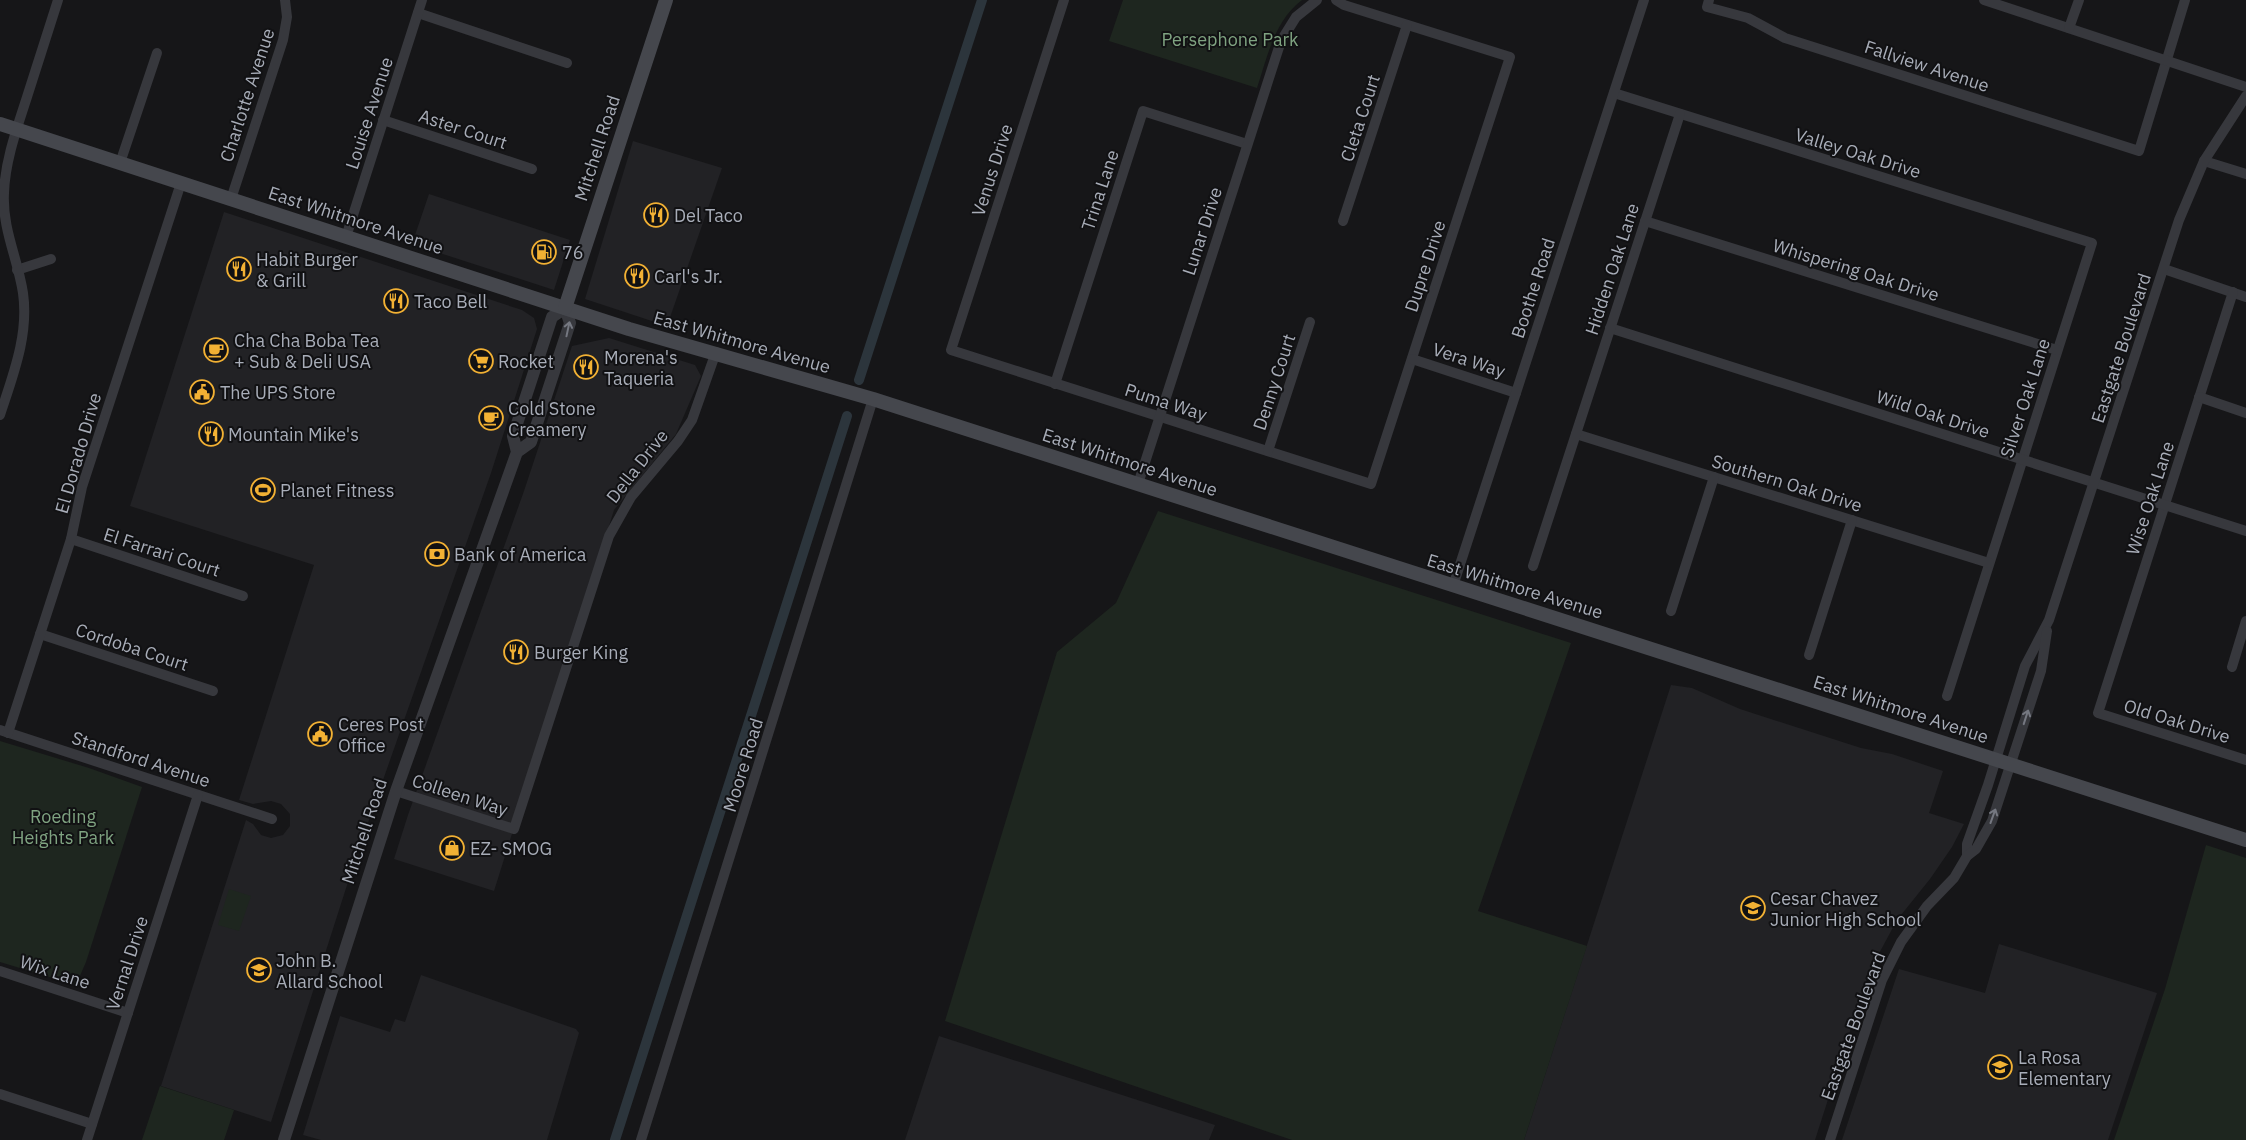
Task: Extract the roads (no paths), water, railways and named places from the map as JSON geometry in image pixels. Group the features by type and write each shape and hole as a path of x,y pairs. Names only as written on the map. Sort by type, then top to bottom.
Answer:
{"main road":[{"name":"Mitchell Road","path":"565,308 666,0"},
{"name":"East Whitmore Avenue","path":"0,124 629,329 716,352 874,400 2246,840"}],"street":[{"path":"0,415 11,382 24,329 23,292 17,270 4,238 4,193 16,130 58,0"},
{"name":"Charlotte Avenue","path":"230,199 283,40 287,17 285,0"},
{"name":"Louise Avenue","path":"346,237 422,0"},
{"name":"Venus Drive","path":"951,350 1064,0"},
{"name":"Lunar Drive","path":"1138,484 1283,37 1296,16 1317,0"},
{"path":"1336,0 1407,24"},
{"name":"Boothe Road","path":"1453,586 1644,0"},
{"path":"1984,0 2246,87"},
{"path":"2069,28 2079,0"},
{"path":"2166,60 2185,0"},
{"name":"Fallview Avenue","path":"1708,4 1748,18 1785,38 2139,151 2166,60"},
{"path":"418,13 567,63"},
{"name":"Dupre Drive","path":"1371,484 1510,57 1407,24"},
{"name":"Cleta Court","path":"1343,221 1407,24"},
{"path":"120,164 157,53"},
{"name":"Valley Oak Drive","path":"1614,93 2092,243"},
{"name":"Eastgate Boulevard","path":"1967,856 1967,844 2025,666 2049,620 2181,213 2204,161 2246,96"},
{"name":"Trina Lane","path":"1055,384 1143,111 1247,144"},
{"name":"Hidden Oak Lane","path":"1533,566 1680,114"},
{"name":"Aster Court","path":"383,120 532,169"},
{"path":"2204,161 2246,174"},
{"name":"El Dorado Drive","path":"4,732 40,634 71,539 82,487 181,183"},
{"name":"Whispering Oak Drive","path":"1645,221 2057,350"},
{"name":"Silver Oak Lane","path":"1946,696 2092,243"},
{"path":"17,270 51,260"},
{"path":"2164,269 2246,297"},
{"name":"Wise Oak Lane","path":"2098,713 2233,292"},
{"name":"Mitchell Road","path":"284,1140 396,792 517,452 513,436 552,317 565,308 570,323 531,442 517,452"},
{"name":"Denny Court","path":"1268,451 1310,322"},
{"name":"Wild Oak Drive","path":"1610,328 2246,531"},
{"name":"Puma Way","path":"951,350 1371,484"},
{"name":"Della Drive","path":"514,829 609,536 631,497 678,441 692,420 716,352"},
{"name":"Vera Way","path":"1412,359 1516,393"},
{"path":"0,378 11,382"},
{"path":"2199,397 2246,413"},
{"name":"Moore Road","path":"641,1140 874,400"},
{"name":"Southern Oak Drive","path":"1576,434 1989,563"},
{"path":"1671,611 1714,478"},
{"path":"1809,656 1852,520"},
{"name":"El Farrari Court","path":"71,539 243,596"},
{"name":"Eastgate Boulevard","path":"1830,1140 1882,980 1901,942 1927,906 1954,878 1967,856 1976,849 1992,821 2041,671 2049,620"},
{"path":"2232,666 2246,621"},
{"name":"Cordoba Court","path":"40,634 213,691"},
{"name":"Old Oak Drive","path":"2098,713 2246,760"},
{"name":"Standford Avenue","path":"4,732 272,820"},
{"name":"Colleen Way","path":"396,792 514,829"},
{"name":"Vernal Drive","path":"87,1140 198,795"},
{"name":"Wix Lane","path":"0,971 128,1013"},
{"path":"0,1094 92,1124"}],"waterway":[{"path":"859,380 982,0"},
{"path":"615,1140 847,416"}],"place":[{"name":"Del Taco","path":"656,215"},
{"name":"76","path":"544,252"},
{"name":"Habit Burger & Grill","path":"239,269"},
{"name":"Carl's Jr.","path":"637,276"},
{"name":"Taco Bell","path":"396,301"},
{"name":"Cha Cha Boba Tea + Sub & Deli USA","path":"216,350"},
{"name":"Rocket","path":"481,361"},
{"name":"Morena's Taqueria","path":"586,367"},
{"name":"The UPS Store","path":"202,392"},
{"name":"Cold Stone Creamery","path":"491,418"},
{"name":"Mountain Mike's","path":"211,434"},
{"name":"Planet Fitness","path":"263,490"},
{"name":"Bank of America","path":"437,554"},
{"name":"Burger King","path":"516,652"},
{"name":"Ceres Post Office","path":"320,734"},
{"name":"EZ- SMOG","path":"452,848"},
{"name":"Cesar Chavez Junior High School","path":"1753,908"},
{"name":"John B. Allard School","path":"259,970"},
{"name":"La Rosa Elementary","path":"2000,1067"}],"park label":[{"name":"Persephone Park","path":"1230,39"},
{"name":"Roeding Heights Park","path":"63,826"}]}
